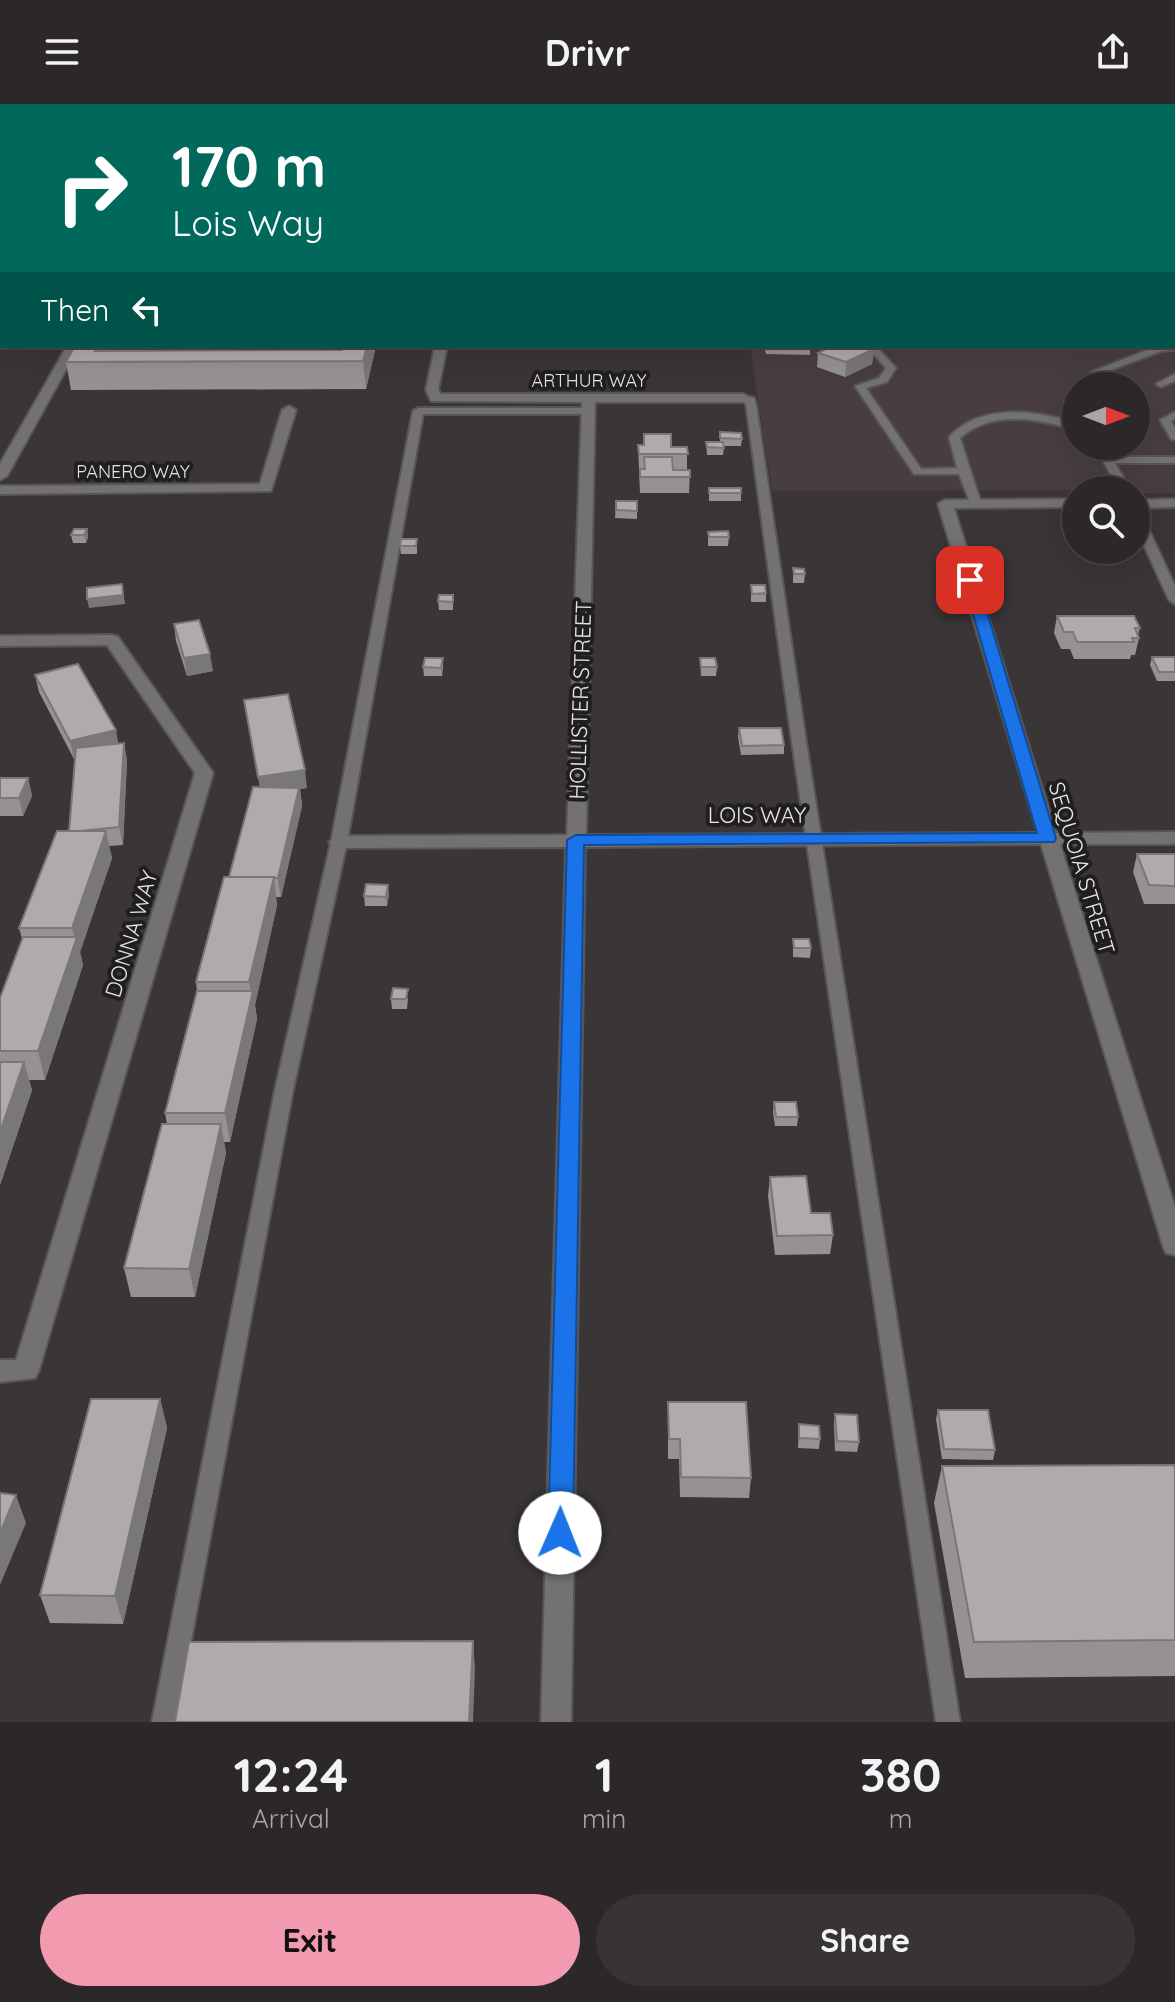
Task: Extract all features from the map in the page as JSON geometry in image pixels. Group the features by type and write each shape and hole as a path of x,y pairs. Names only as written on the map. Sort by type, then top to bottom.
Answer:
{"street":[{"path":"0,476 72,348"},
{"name":"ARTHUR WAY","path":"441,348 432,390 436,398 589,405 743,398"},
{"name":"HOLLISTER STREET","path":"556,1722 589,405"},
{"name":"PANERO WAY","path":"0,490 266,488 289,410"},
{"path":"975,503 1062,503"},
{"name":"SEQUOIA STREET","path":"975,503 945,504 1175,1246"},
{"path":"1150,504 1175,503"},
{"name":"DONNA WAY","path":"0,641 112,640 204,773 13,1370"},
{"name":"LOIS WAY","path":"339,842 1175,838"}],"lane":[{"path":"873,348 891,368 883,380 860,386 918,472 963,471"},
{"path":"1096,372 1161,348"},
{"path":"1161,384 1175,377"},
{"path":"743,398 750,400 751,404 948,1722"},
{"path":"164,1722 284,1090 339,842 418,411 589,405"},
{"path":"975,503 954,437 963,426 1009,417 1062,423"},
{"path":"1170,418 1175,437"},
{"path":"1108,460 1117,476"},
{"path":"1150,460 1175,460"},
{"path":"1150,546 1175,600"}],"shaded area":[{"path":"750,348 1174,348 1175,493 1150,493 1150,476 1062,476 1062,490 772,491"}],"building":[{"path":"74,348 97,348 95,351 366,348 363,361 66,362"},
{"path":"828,348 874,349 846,362 818,353"},
{"path":"720,432 741,433 742,439 720,438"},
{"path":"644,434 671,434 671,447 687,447 688,454 639,454 638,445 644,445"},
{"path":"706,442 723,442 724,448 707,447"},
{"path":"644,457 672,457 673,470 690,470 690,477 640,477 640,469 645,469"},
{"path":"709,488 741,488 741,493 709,493"},
{"path":"616,501 637,501 637,511 616,510"},
{"path":"74,529 87,529 84,535 71,535"},
{"path":"728,531 729,537 709,537 708,532"},
{"path":"401,539 417,539 416,546 400,546"},
{"path":"793,568 804,569 805,574 794,574"},
{"path":"122,584 123,595 87,599 87,588"},
{"path":"751,585 765,585 766,593 752,594"},
{"path":"439,595 453,595 453,602 438,601"},
{"path":"1057,616 1134,616 1140,628 1135,628 1139,638 1132,638 1134,642 1077,642 1073,632 1064,632"},
{"path":"199,620 210,654 184,658 174,624"},
{"path":"1152,657 1175,657 1175,672 1159,672"},
{"path":"425,658 443,658 441,668 423,667"},
{"path":"700,658 715,658 717,667 701,667"},
{"path":"78,664 116,730 70,741 35,675"},
{"path":"288,694 305,770 258,777 244,700"},
{"path":"739,728 781,728 784,745 742,746"},
{"path":"124,743 119,827 69,832 76,748"},
{"path":"0,778 28,778 19,798 0,798"},
{"path":"253,787 299,788 278,878 229,877"},
{"path":"57,831 106,831 72,928 19,928"},
{"path":"1137,854 1175,854 1175,886 1149,885"},
{"path":"224,877 274,877 249,982 196,982"},
{"path":"366,884 388,885 386,897 364,896"},
{"path":"23,937 77,937 38,1051 0,1051 0,998"},
{"path":"793,939 809,939 811,948 794,948"},
{"path":"393,988 408,989 406,999 391,999"},
{"path":"197,991 253,991 225,1113 165,1113"},
{"path":"0,1062 24,1062 0,1132"},
{"path":"774,1102 796,1102 798,1117 776,1117"},
{"path":"162,1124 221,1124 189,1269 124,1268"},
{"path":"806,1176 811,1213 830,1213 833,1235 777,1236 770,1177"},
{"path":"91,1399 160,1399 115,1596 40,1595"},
{"path":"668,1402 746,1402 751,1478 681,1477 680,1439 669,1439"},
{"path":"938,1410 988,1410 995,1450 944,1449"},
{"path":"835,1414 857,1415 859,1442 837,1441"},
{"path":"799,1424 819,1426 820,1439 799,1438"},
{"path":"1174,1465 1175,1640 974,1642 942,1466"},
{"path":"0,1493 16,1495 0,1533"},
{"path":"473,1641 469,1722 175,1722 189,1642"}],"route":[{"path":"560,1533 576,840 1047,838 970,580"}]}
